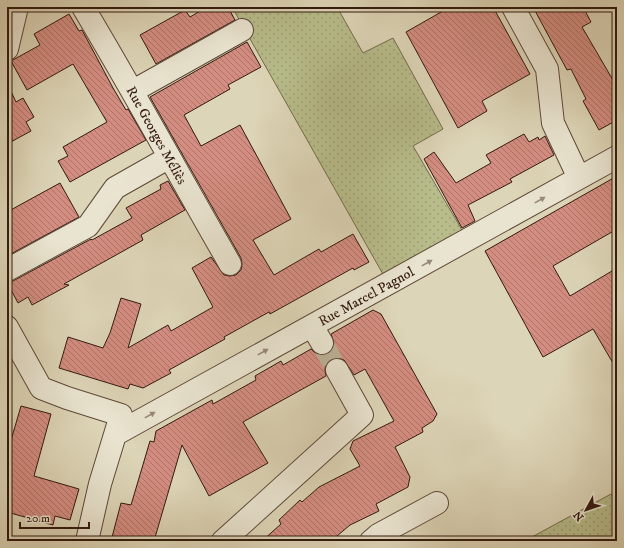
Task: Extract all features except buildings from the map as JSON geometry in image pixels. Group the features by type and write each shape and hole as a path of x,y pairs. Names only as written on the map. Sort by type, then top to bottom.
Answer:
{"street":[{"path":"7,49 17,7"},
{"name":"Rue Georges Méliès","path":"83,7 133,90 168,158 230,264"},
{"path":"512,7 547,69 553,123 579,178"},
{"path":"133,90 242,30"},
{"name":"Rue Marcel Pagnol","path":"116,434 317,334 579,178 617,157"},
{"path":"7,270 88,226 115,188 168,158"},
{"path":"7,327 41,388 121,415 100,484 87,541"},
{"path":"223,541 362,416 337,370"},
{"path":"371,541 378,535 437,503"}],"green space":[{"path":"232,7 337,7 363,53 393,38 443,129 413,146 462,230 384,276"},
{"path":"611,494 617,503 617,541 534,541 532,537"}],"tunnel":[{"path":"322,343 337,370"}]}
